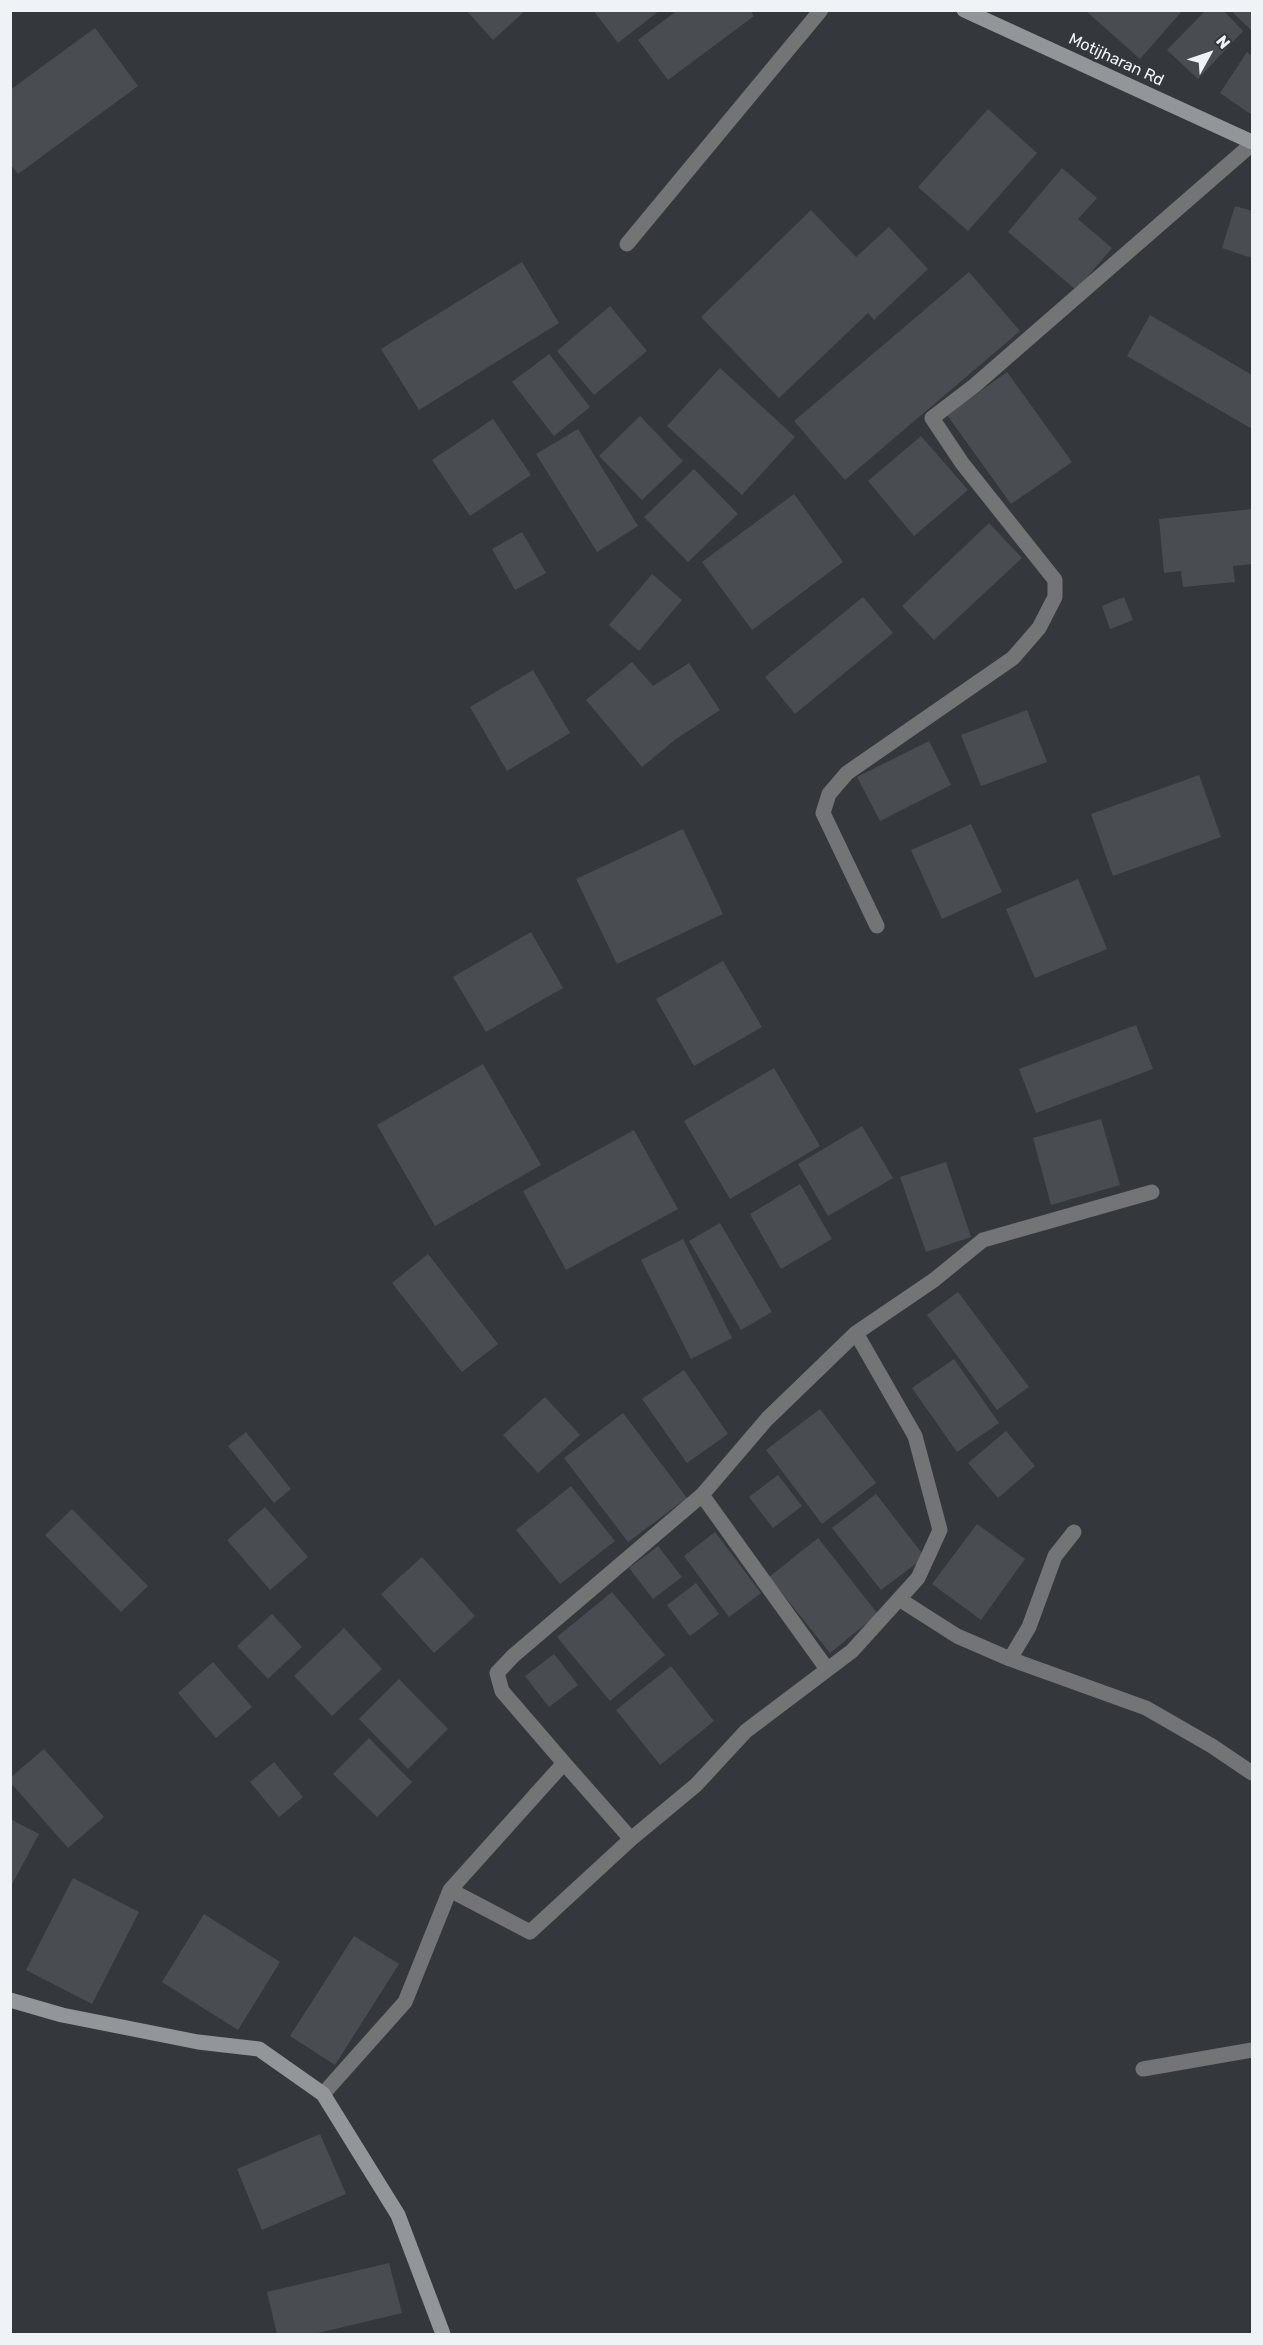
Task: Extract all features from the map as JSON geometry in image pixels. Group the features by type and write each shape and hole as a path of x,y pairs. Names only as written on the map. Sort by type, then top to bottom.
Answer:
{"street":[{"path":"627,244 821,10"},
{"name":"Motijharan Rd","path":"964,10 1252,143"},
{"path":"877,926 823,813 829,794 847,773 1013,658 1039,628 1055,597 1055,580 963,464 932,418 974,386 1252,143"},
{"path":"631,1839 502,1690 497,1673 513,1656 702,1495 767,1419 856,1333 934,1280 983,1240 1152,1192"},
{"path":"450,1890 530,1932 631,1839 696,1785 746,1731 852,1651 918,1578 940,1530 915,1436 856,1333"},
{"path":"702,1495 827,1670"},
{"path":"1010,1659 1029,1627 1056,1556 1074,1532"},
{"path":"898,1599 957,1636 1010,1659 1146,1708 1212,1746 1252,1773"},
{"path":"323,2094 405,2002 450,1890 564,1763"},
{"path":"10,2000 62,2015 198,2042 259,2049 323,2094 398,2215 443,2334"},
{"path":"1143,2069 1252,2050"}],"building":[{"path":"466,10 526,10 493,40"},
{"path":"593,10 660,10 618,43"},
{"path":"678,10 750,10 754,16 668,80 638,40"},
{"path":"1085,10 1183,10 1140,59"},
{"path":"1206,10 1223,10 1243,31 1198,79 1167,50"},
{"path":"1230,10 1252,10 1252,29 1251,30"},
{"path":"95,28 138,86 18,174 10,164 10,90"},
{"path":"1247,52 1252,56 1252,115 1220,93"},
{"path":"988,109 1037,153 968,231 918,187"},
{"path":"1062,168 1097,198 1078,219 1112,248 1076,290 1008,232"},
{"path":"1235,206 1252,211 1252,258 1222,248"},
{"path":"811,210 856,257 889,227 928,269 874,320 868,313 779,398 701,317"},
{"path":"522,262 559,323 419,410 381,349"},
{"path":"969,272 1020,331 845,480 794,421"},
{"path":"610,306 647,351 594,395 557,351"},
{"path":"1150,315 1252,375 1252,429 1127,356"},
{"path":"549,354 590,407 554,436 512,382"},
{"path":"720,368 795,437 742,495 667,426"},
{"path":"1007,372 1072,462 1011,504 947,415"},
{"path":"640,416 683,461 642,500 599,456"},
{"path":"493,419 531,475 470,516 432,460"},
{"path":"578,429 638,526 597,552 536,454"},
{"path":"921,436 968,490 914,536 868,481"},
{"path":"694,469 738,514 688,562 644,517"},
{"path":"794,494 843,562 752,630 702,562"},
{"path":"1252,509 1252,564 1233,566 1235,582 1183,587 1181,571 1164,573 1159,519"},
{"path":"989,523 1022,558 934,640 902,606"},
{"path":"522,532 546,573 515,590 492,549"},
{"path":"652,574 682,600 639,651 609,625"},
{"path":"863,597 893,633 795,714 765,677"},
{"path":"1124,597 1133,620 1110,629 1102,606"},
{"path":"632,662 653,686 689,663 720,710 676,739 642,767 586,700"},
{"path":"533,670 570,733 507,771 470,707"},
{"path":"1027,710 1047,762 981,786 961,735"},
{"path":"929,741 951,785 880,821 857,777"},
{"path":"1199,775 1221,837 1113,876 1091,814"},
{"path":"971,824 1002,892 942,919 911,850"},
{"path":"683,829 723,914 617,964 576,879"},
{"path":"1078,879 1107,949 1035,978 1006,909"},
{"path":"531,932 563,988 486,1032 453,977"},
{"path":"723,961 762,1027 694,1066 656,999"},
{"path":"1136,1025 1153,1069 1036,1113 1019,1069"},
{"path":"483,1064 541,1165 435,1226 377,1125"},
{"path":"774,1068 820,1146 730,1199 684,1121"},
{"path":"1101,1119 1120,1185 1051,1205 1033,1138"},
{"path":"862,1126 893,1178 828,1216 798,1164"},
{"path":"634,1130 678,1209 566,1270 523,1191"},
{"path":"946,1162 971,1237 926,1252 900,1177"},
{"path":"800,1184 832,1239 781,1269 750,1214"},
{"path":"720,1223 772,1312 741,1330 689,1241"},
{"path":"683,1239 732,1338 691,1359 641,1260"},
{"path":"428,1254 498,1344 462,1372 392,1283"},
{"path":"958,1292 1029,1387 997,1410 927,1315"},
{"path":"954,1359 999,1423 957,1452 912,1388"},
{"path":"684,1370 728,1434 687,1463 642,1399"},
{"path":"545,1397 580,1435 538,1473 503,1435"},
{"path":"820,1409 876,1483 822,1524 766,1450"},
{"path":"623,1413 687,1498 628,1542 564,1458"},
{"path":"1006,1431 1035,1466 998,1498 968,1463"},
{"path":"246,1432 291,1489 274,1503 228,1446"},
{"path":"778,1475 802,1506 773,1528 749,1497"},
{"path":"571,1486 615,1541 560,1584 516,1530"},
{"path":"876,1494 925,1557 881,1590 832,1528"},
{"path":"265,1507 308,1557 270,1590 227,1540"},
{"path":"72,1509 148,1586 121,1612 45,1535"},
{"path":"977,1524 1025,1559 981,1620 932,1584"},
{"path":"715,1532 761,1593 729,1617 684,1556"},
{"path":"818,1538 878,1614 830,1653 769,1577"},
{"path":"658,1546 682,1577 653,1599 629,1568"},
{"path":"422,1557 475,1616 434,1653 381,1594"},
{"path":"696,1583 719,1614 690,1636 667,1605"},
{"path":"612,1592 665,1655 610,1701 557,1637"},
{"path":"272,1614 302,1647 268,1679 237,1646"},
{"path":"344,1628 382,1669 332,1716 294,1676"},
{"path":"554,1654 578,1685 549,1707 525,1676"},
{"path":"213,1662 252,1707 216,1738 178,1693"},
{"path":"671,1666 714,1721 660,1765 616,1710"},
{"path":"399,1679 448,1729 408,1769 359,1719"},
{"path":"369,1738 412,1782 377,1817 333,1774"},
{"path":"44,1749 104,1817 68,1848 10,1782 10,1778"},
{"path":"274,1762 303,1797 279,1817 250,1782"},
{"path":"10,1819 39,1834 10,1888"},
{"path":"73,1878 139,1912 92,2004 26,1970"},
{"path":"204,1914 280,1962 238,2030 162,1982"},
{"path":"354,1936 399,1964 335,2065 290,2036"},
{"path":"320,2134 346,2194 262,2230 237,2169"},
{"path":"389,2263 402,2313 314,2334 277,2334 267,2292"}]}
